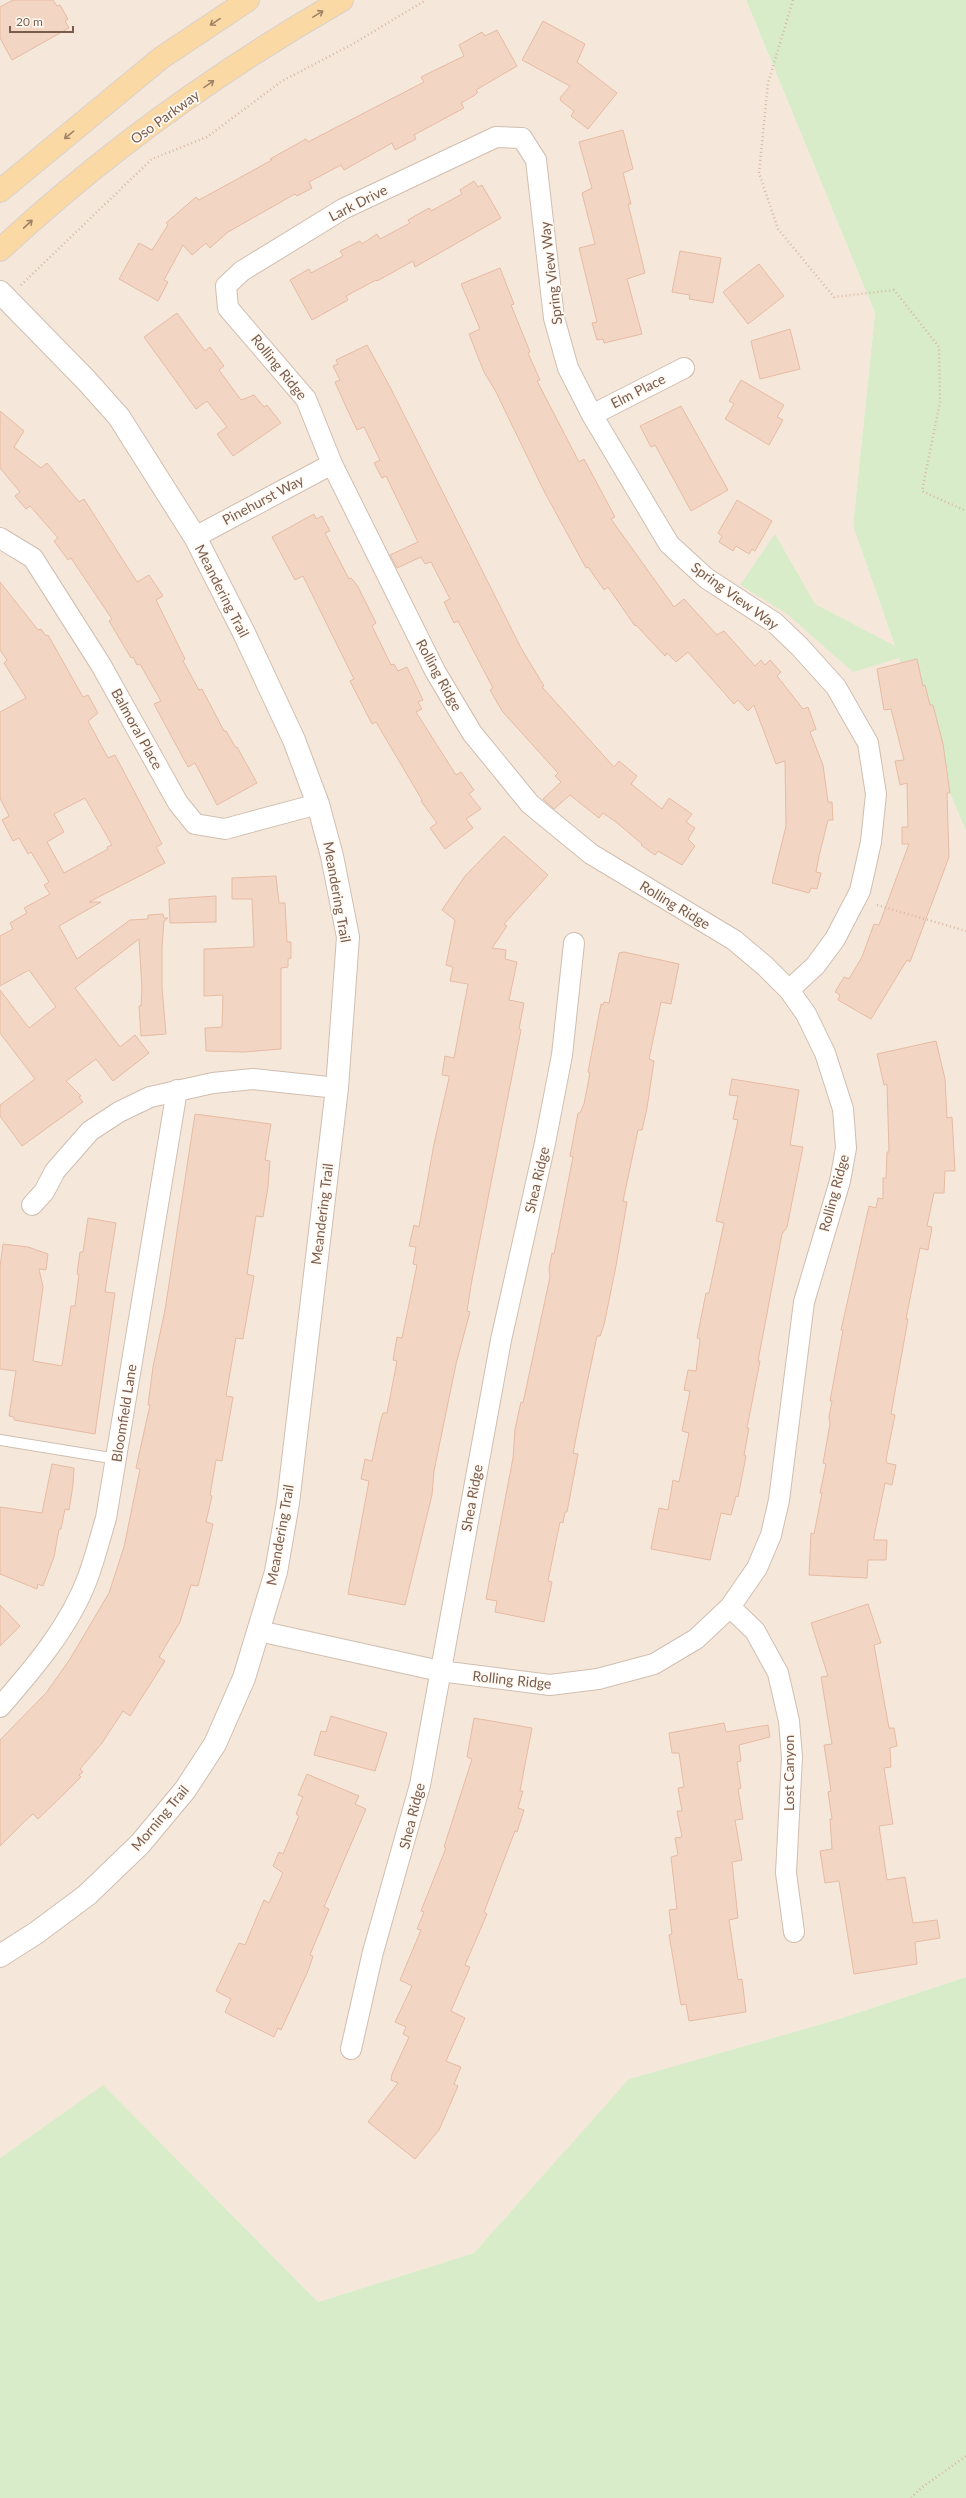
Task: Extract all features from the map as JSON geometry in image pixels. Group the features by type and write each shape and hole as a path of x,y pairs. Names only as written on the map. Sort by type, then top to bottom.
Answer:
{"main road":[{"path":"0,192 161,58 248,0"},
{"name":"Oso Parkway","path":"0,250 42,211 188,98 251,55 342,0"}],"street":[{"name":"Lark Drive","path":"228,308 226,286 242,271 343,209 496,137 522,138"},
{"name":"Spring View Way","path":"522,138 536,160 554,318 568,368 592,415 669,544 706,578 775,623 800,647 836,687 868,743 876,794 871,842 860,891 835,939 815,966 789,990"},
{"name":"Meandering Trail","path":"3,295 86,380 119,417 195,537 244,633 294,740 318,804 332,856 348,937 337,1088 288,1502 276,1572 259,1631"},
{"name":"Rolling Ridge","path":"228,308 306,399 332,464 435,671 472,733 530,804 591,854 734,940 765,966 789,990 806,1014 825,1053 843,1109 846,1148 840,1181 804,1302 779,1500 771,1535 757,1568 730,1607 696,1639 654,1664 598,1679 550,1685 440,1671 259,1631"},
{"name":"Elm Place","path":"592,415 684,368"},
{"name":"Pinehurst Way","path":"195,537 332,464"},
{"name":"Balmoral Place","path":"0,538 33,558 101,665 178,803 195,824 225,829 318,804"},
{"name":"Shea Ridge","path":"351,2049 373,1952 420,1785 501,1340 545,1143 562,1055 574,943"},
{"path":"32,1205 44,1192 55,1171 90,1131 119,1112 150,1097 213,1083 253,1079 337,1088"},
{"name":"Bloomfield Lane","path":"0,1707 35,1667 70,1615 88,1577 106,1518 177,1090"},
{"name":"Lost Canyon","path":"730,1607 755,1631 778,1673 789,1721 792,1757 786,1873 794,1932"},
{"name":"Morning Trail","path":"0,1956 36,1933 87,1895 140,1844 185,1790 215,1744 244,1678 259,1631"}],"lane":[{"path":"0,1440 117,1459"}],"path":[{"path":"3,295 152,159 207,137 282,81 351,45 426,0"},
{"path":"793,0 768,83 759,173 778,229 834,297 894,290 939,348 940,402 922,491 966,511"},
{"path":"877,905 966,932"},
{"path":"910,2498 920,2488 966,2456"}],"shaded area":[{"path":"0,0 746,0 875,313 853,526 930,746 966,831 966,1977 839,2019 630,2079 474,2253 318,2302 103,2086 0,2158"}],"green space":[{"path":"746,0 966,0 966,831 930,746 899,658 853,672 787,614 740,585 775,534 815,604 895,646 853,526 875,313"},
{"path":"966,1977 966,2498 0,2498 0,2158 103,2085 318,2302 474,2253 629,2079 839,2019"}],"building":[{"path":"13,0 53,0 57,6 60,5 68,19 65,21 69,28 12,60 0,38 0,7"},
{"path":"543,21 585,44 577,62 617,93 588,129 571,116 574,111 561,101 560,98 570,86 522,60"},
{"path":"497,30 517,66 476,90 478,92 475,95 461,103 464,108 414,135 416,139 395,150 392,143 344,170 341,165 309,182 312,188 297,196 295,194 228,232 210,248 206,243 192,255 183,245 164,280 168,282 158,301 119,279 139,243 152,250 168,225 166,223 196,197 199,200 272,160 270,159 306,139 308,142 424,82 421,77 464,56 459,45 482,32 485,36"},
{"path":"623,130 633,169 623,173 631,204 628,204 645,273 627,279 642,334 604,343 603,339 597,340 592,323 597,322 579,248 595,244 582,193 592,188 579,142"},
{"path":"474,181 478,187 482,185 501,218 415,267 413,261 346,296 348,300 312,320 290,280 309,269 311,273 343,256 340,251 360,241 362,244 377,234 380,239 410,223 408,220 429,208 431,211 462,194 460,190"},
{"path":"680,251 721,258 713,303 689,299 690,295 672,292"},
{"path":"759,264 784,296 748,324 723,292"},
{"path":"500,268 514,304 511,305 530,352 528,353 540,380 537,381 579,462 584,459 615,517 611,519 674,607 684,599 717,635 724,631 755,666 761,660 765,665 770,660 781,672 777,676 803,709 808,707 816,729 810,732 823,765 828,802 832,802 833,820 828,820 819,856 816,872 821,873 817,889 811,888 809,893 772,883 786,826 785,761 776,764 754,705 748,711 738,700 734,704 688,652 676,662 667,653 665,656 636,625 635,626 608,587 604,590 588,567 586,568 544,491 495,390 484,372 469,334 480,329 461,284"},
{"path":"177,313 205,351 210,347 224,366 219,370 241,400 254,395 264,407 267,405 281,423 233,456 217,434 227,427 207,401 196,409 144,337"},
{"path":"790,329 800,369 760,379 751,341"},
{"path":"367,345 390,387 521,648 544,686 542,687 614,767 619,761 637,776 631,784 662,809 669,798 692,814 686,822 695,828 688,839 695,846 682,865 658,851 655,855 641,845 642,844 616,822 603,813 599,818 570,795 554,809 543,799 561,782 555,776 558,773 502,711 490,690 493,688 458,621 454,623 444,602 450,599 431,562 425,564 421,557 397,568 390,555 418,542 386,476 382,478 374,463 380,460 364,427 357,430 335,382 340,380 333,366 338,364 336,360"},
{"path":"741,380 784,405 777,417 783,420 769,445 725,419 734,404 729,401"},
{"path":"681,406 728,490 691,511 655,445 651,447 640,426"},
{"path":"0,411 24,431 14,447 41,468 47,463 79,502 84,499 137,582 149,575 163,596 156,600 185,659 183,661 199,690 202,689 224,731 226,731 236,748 237,747 257,783 217,805 195,763 188,767 154,704 161,701 140,664 137,665 133,657 131,658 109,621 112,619 71,558 68,560 54,541 58,538 30,506 26,509 15,496 20,492 0,468"},
{"path":"737,500 772,521 755,551 752,549 749,554 736,546 733,551 719,542 722,536 718,533"},
{"path":"314,514 316,519 322,516 330,531 325,533 349,579 351,578 357,585 376,623 372,626 391,665 394,664 398,671 407,667 423,700 418,702 422,709 416,712 456,775 461,772 474,790 469,794 481,809 466,819 473,828 445,849 430,828 437,823 421,801 422,800 376,722 372,724 350,681 354,679 303,576 295,580 272,537"},
{"path":"0,582 38,630 41,629 46,636 48,635 83,697 88,695 98,713 88,721 108,758 115,755 162,844 156,847 165,863 89,902 101,902 59,926 77,959 130,920 148,919 148,915 163,914 164,918 168,918 164,921 162,947 162,988 166,1034 141,1036 139,1006 141,1006 142,989 139,939 75,988 120,1047 135,1035 149,1053 113,1081 96,1059 66,1081 81,1096 79,1097 83,1102 22,1146 0,1116 0,1105 35,1079 0,1033 0,990 29,1028 56,1007 29,970 0,986 0,936 13,929 10,923 27,913 24,908 50,894 44,885 49,882 31,852 28,854 19,838 13,841 2,820 9,816 0,798 0,712 26,698 4,663 7,660 0,650","holes":["85,798 112,845 107,847 108,849 64,873 47,842 64,832 54,814"]},
{"path":"917,659 923,686 925,685 930,705 933,705 943,744 950,793 947,793 949,857 910,962 907,960 871,1019 838,1000 840,995 835,992 844,977 849,979 862,957 874,924 879,925 909,844 902,844 902,827 908,827 907,783 900,785 895,761 904,760 891,709 884,710 877,669"},
{"path":"504,836 548,875 504,924 507,926 492,948 506,950 505,959 517,962 509,1000 524,1003 519,1029 521,1030 471,1285 467,1311 470,1312 456,1364 434,1471 432,1495 405,1605 348,1594 369,1481 361,1479 365,1459 372,1461 383,1413 387,1413 397,1361 393,1360 397,1337 402,1338 417,1265 413,1264 416,1247 409,1246 414,1225 419,1227 434,1144 449,1078 449,1076 442,1075 445,1056 454,1058 468,984 450,981 453,967 446,965 455,920 442,910 465,876"},
{"path":"276,876 279,903 285,903 287,942 291,942 291,958 288,959 288,967 281,968 281,1049 244,1052 206,1051 205,1028 222,1027 223,995 204,996 204,949 254,947 252,899 232,899 232,878"},
{"path":"216,896 216,922 170,923 169,899"},
{"path":"624,952 679,964 671,1004 661,1002 649,1059 654,1061 647,1108 642,1130 638,1130 623,1201 627,1202 616,1266 604,1325 600,1336 597,1336 586,1388 573,1453 578,1454 567,1512 565,1512 563,1523 560,1522 548,1581 552,1582 544,1622 495,1612 497,1601 486,1599 513,1458 515,1429 521,1402 523,1403 550,1277 549,1269 552,1253 554,1254 573,1157 570,1156 578,1113 580,1113 584,1104 590,1073 588,1072 601,1004 603,1005 604,1002 609,1003 619,953"},
{"path":"936,1041 945,1079 947,1118 952,1117 955,1171 945,1171 944,1193 934,1193 927,1226 932,1227 928,1250 920,1248 906,1319 908,1319 891,1414 895,1415 886,1460 887,1463 896,1465 892,1485 885,1483 874,1537 874,1540 887,1540 886,1560 868,1560 867,1578 809,1575 811,1533 814,1534 822,1493 820,1493 826,1464 823,1463 830,1424 829,1417 832,1401 830,1401 843,1330 841,1330 869,1206 876,1208 878,1198 883,1199 883,1178 886,1178 887,1152 889,1152 887,1084 884,1085 877,1054"},
{"path":"732,1079 799,1090 790,1145 803,1147 787,1227 782,1234 758,1361 760,1361 747,1428 749,1428 744,1455 746,1456 738,1497 736,1496 731,1515 721,1513 710,1560 651,1549 659,1508 668,1510 673,1480 679,1482 689,1433 682,1431 690,1391 684,1390 688,1370 696,1371 700,1339 697,1338 706,1293 709,1293 724,1223 716,1221 738,1120 733,1119 738,1096 729,1095"},
{"path":"195,1114 271,1124 265,1160 270,1161 268,1187 263,1217 256,1216 247,1274 254,1276 243,1339 236,1338 226,1396 233,1397 222,1461 216,1460 210,1495 212,1496 206,1522 213,1524 198,1586 191,1585 180,1622 159,1657 165,1661 130,1716 123,1711 102,1743 80,1769 83,1772 79,1775 81,1777 64,1794 38,1819 33,1814 0,1846 0,1740 46,1693 70,1659 109,1593 124,1547 140,1469 136,1468 150,1405 148,1405 153,1367 165,1310"},
{"path":"88,1218 116,1223 105,1292 115,1293 95,1434 14,1420 14,1417 9,1416 16,1371 0,1369 0,1267 3,1244 28,1247 48,1254 46,1270 39,1269 43,1287 33,1361 62,1366 71,1306 75,1306 80,1252 83,1252"},
{"path":"52,1464 74,1468 73,1485 69,1510 65,1509 61,1529 59,1529 54,1557 43,1586 38,1584 37,1589 0,1574 0,1507 42,1513"},
{"path":"868,1604 881,1643 874,1645 889,1728 894,1728 897,1746 890,1748 891,1767 884,1768 893,1824 879,1826 887,1880 905,1877 913,1923 937,1920 940,1938 915,1942 917,1964 854,1974 839,1881 825,1883 820,1851 832,1849 830,1819 832,1819 828,1792 831,1791 824,1745 832,1744 821,1677 828,1676 811,1623"},
{"path":"0,1605 20,1626 0,1646"},
{"path":"331,1716 387,1733 375,1771 314,1755 321,1731 326,1732"},
{"path":"474,1718 532,1728 520,1791 523,1791 518,1808 524,1810 517,1832 515,1831 484,1912 487,1914 465,1965 470,1967 451,2011 465,2018 446,2061 461,2067 454,2084 458,2086 439,2130 415,2159 368,2122 398,2083 391,2080 392,2074 409,2037 403,2034 406,2027 395,2022 412,1986 400,1980 421,1930 417,1929 424,1912 421,1911 446,1848 444,1847 472,1759 467,1757"},
{"path":"724,1723 726,1732 768,1725 770,1737 739,1745 741,1761 737,1762 741,1788 738,1789 743,1819 735,1820 742,1860 732,1862 738,1918 729,1920 738,1980 742,1979 746,2012 689,2021 686,2004 681,2005 669,1935 672,1934 669,1910 677,1909 671,1857 678,1855 675,1838 682,1837 677,1811 682,1811 678,1788 684,1787 679,1753 672,1753 669,1733"},
{"path":"307,1774 359,1796 355,1804 366,1809 324,1907 329,1909 310,1955 313,1956 308,1971 281,2030 278,2028 274,2037 225,2012 231,1999 216,1991 239,1943 245,1945 264,1900 269,1903 283,1873 273,1866 279,1852 283,1854 299,1816 296,1814 303,1797 298,1795"}]}
